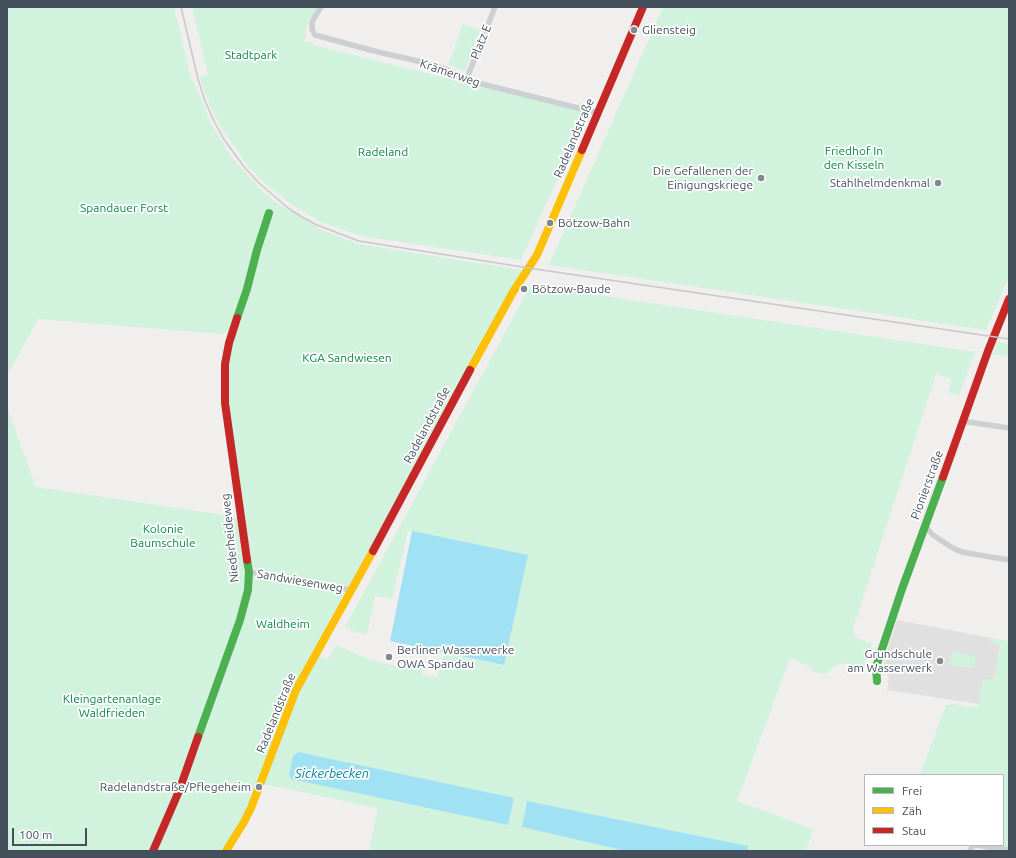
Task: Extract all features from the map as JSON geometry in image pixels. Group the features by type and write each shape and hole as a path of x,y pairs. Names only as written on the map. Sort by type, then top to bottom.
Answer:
{"street":[{"name":"Krämerweg","path":"321,7 312,23 312,29 315,34 378,52 422,62 445,69 474,82 598,114"},
{"name":"Platz E","path":"467,78 495,7"},
{"name":"Radelandstraße","path":"226,851 244,822 253,803 296,690 510,298 536,255 643,7"},
{"name":"Niederheideweg","path":"153,851 179,791 240,620 248,590 249,572 225,403 225,364 229,343 247,289 257,250 269,213"},
{"name":"Pionierstraße","path":"877,681 876,667 902,589 988,350 1009,299"},
{"path":"962,421 1009,428"},
{"path":"925,526 934,535 959,551 1009,560"},
{"name":"Sandwiesenweg","path":"249,572 351,590"},
{"path":"983,846 1009,850"}],"shaded area":[{"name":"Grundschule am Wasserwerk","path":"897,620 991,638 990,642 1000,644 994,681 983,679 979,704 887,690 889,678 884,667 884,659"}],"green space":[{"path":"7,7 174,7 191,78 196,86 210,122 230,155 261,190 278,204 324,231 358,244 527,271 351,584 347,586 251,568 227,401 228,361 232,331 223,334 38,319 7,376"},
{"name":"Radeland","path":"192,7 317,7 306,28 305,41 313,43 313,45 587,113 521,260 361,236 319,221 291,204 267,185 248,166 222,129 212,110 199,77 208,75"},
{"name":"Friedhof In den Kisseln","path":"663,7 1009,7 1009,277 986,330 549,265"},
{"path":"463,24 480,30 465,71 448,65"},
{"path":"531,285 975,352 959,396 949,392 951,379 936,374 853,629 856,638 872,644 865,663 864,671 857,670 851,665 845,663 834,666 825,674 812,672 813,668 790,658 737,801 813,829 806,851 747,851 748,846 527,801 522,827 626,851 369,851 378,808 263,784 298,691 317,657 328,659 336,645 370,660 404,668 406,661 423,667 422,675 437,678 444,653 503,665 412,531 408,531 392,599 375,596 367,634 357,633 345,627","holes":["298,752 514,799 508,825 289,775 293,756"]},
{"path":"997,342 1009,344 1009,356 993,354"},
{"path":"7,407 36,487 237,517 245,578 242,600 188,776 248,606 252,576 344,594 302,672 243,817 222,851 7,851"},
{"path":"991,638 1009,641 1009,848 994,846 1004,846 1004,774 920,774 946,705 954,704 978,708 983,679 994,680 1000,644 990,642"},
{"path":"952,652 976,656 974,668 950,665"}],"water":[{"path":"412,531 528,555 504,665 390,641"},
{"name":"Sickerbecken","path":"298,752 514,798 508,825 291,779 289,775 293,756"},
{"path":"527,801 748,846 747,851 626,851 522,827"}],"railway":[{"path":"181,7 198,79 205,101 223,138 245,168 259,183 288,208 317,225 359,241 535,269 1009,339"}],"traffic: fast":[{"path":"237,318 269,213"},
{"path":"877,681 876,667 902,589 943,477"},
{"path":"198,737 240,620 248,590 249,572 247,560"}],"traffic: slow":[{"path":"470,370 513,292 537,255 582,150"},
{"path":"226,851 251,808 296,690 373,551"}],"traffic: jam":[{"path":"582,150 643,7"},
{"path":"943,477 988,351 1009,299"},
{"path":"237,318 229,343 225,364 225,403 247,560"},
{"path":"373,551 470,370"},
{"path":"153,851 179,791 198,737"}],"place":[{"name":"Gliensteig","path":"634,30"},
{"name":"Die Gefallenen der Einigungskriege","path":"761,178"},
{"name":"Stahlhelmdenkmal","path":"938,183"},
{"name":"Bötzow-Bahn","path":"550,223"},
{"name":"Bötzow-Baude","path":"524,289"},
{"name":"Berliner Wasserwerke OWA Spandau","path":"389,657"},
{"name":"Grundschule am Wasserwerk","path":"940,661"},
{"name":"Radelandstraße/Pflegeheim","path":"259,787"}],"park label":[{"name":"Stadtpark","path":"251,55"},
{"name":"Spandauer Forst","path":"124,208"},
{"name":"KGA Sandwiesen","path":"347,358"},
{"name":"Kolonie Baumschule","path":"163,536"},
{"name":"Waldheim","path":"283,624"},
{"name":"Kleingartenanlage Waldfrieden","path":"112,706"}]}
